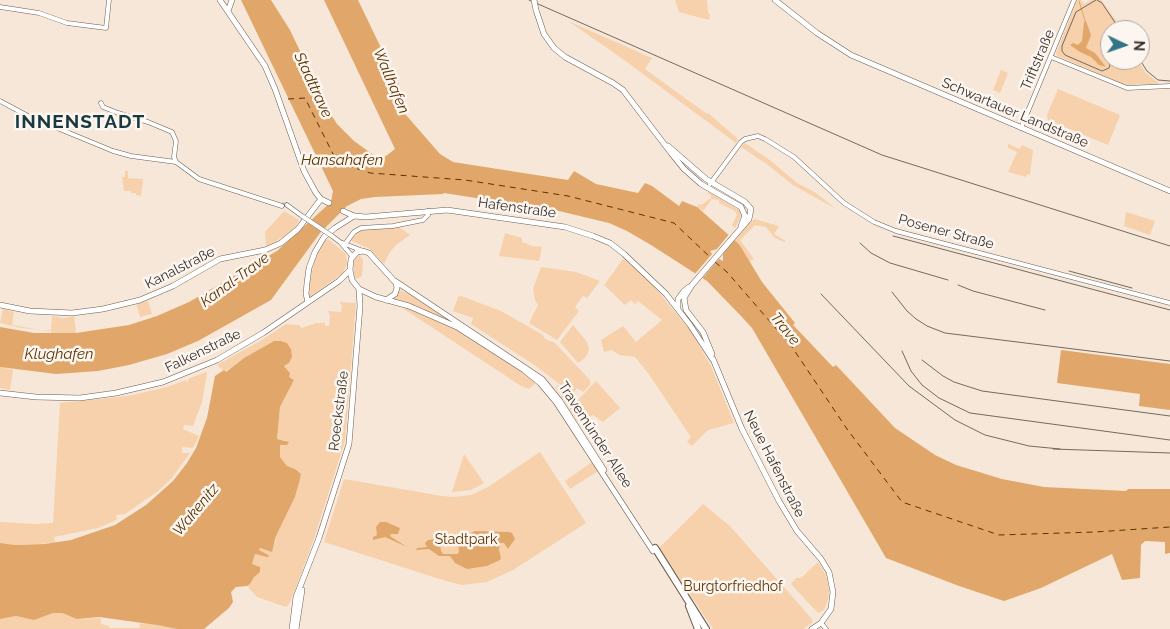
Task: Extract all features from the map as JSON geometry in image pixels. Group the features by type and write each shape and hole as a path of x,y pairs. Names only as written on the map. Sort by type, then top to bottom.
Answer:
{"highway":[{"name":"Travemünder Allee","path":"654,549 706,629"},
{"name":"Travemünder Allee","path":"690,605 702,629"},
{"path":"690,605 698,629"},
{"path":"690,605 700,612 711,629"}],"main road":[{"path":"220,0 269,73 304,171 320,199 328,203"},
{"path":"228,10 232,0"},
{"path":"534,0 544,34 554,48 565,57 624,90 666,147 709,185 741,207 745,215 740,228"},
{"name":"Schwartauer Landstraße","path":"774,0 852,56 1170,191"},
{"path":"661,139 709,185 745,202 751,212 747,222 692,285 674,301"},
{"name":"Kanalstraße","path":"0,305 30,311 72,313 103,309 140,300 173,286 220,260 258,252 282,243 299,227 320,199"},
{"name":"Hafenstraße","path":"343,212 354,216 373,217 428,211 453,211 579,230 610,243 674,301 704,342 714,362"},
{"path":"308,302 306,294 309,268 315,252 324,237 354,216"},
{"path":"359,289 352,280 350,270 352,256 356,252 364,250"},
{"name":"Travemünder Allee","path":"364,250 372,255 395,281 528,368 543,380 560,401 654,549"},
{"name":"Falkenstraße","path":"0,393 36,398 80,398 116,393 163,382 217,360 263,333 339,281 350,270"},
{"name":"Falkenstraße","path":"339,281 352,280"},
{"path":"386,300 396,292 397,285 395,281"},
{"path":"692,285 684,300 686,310 706,337 714,362"},
{"name":"Travemünder Allee","path":"359,289 386,300 400,302 458,327 533,376 556,402 654,549"},
{"name":"Roeckstraße","path":"296,613 296,597 329,509 349,444 360,306 359,289"},
{"path":"360,306 371,295"},
{"path":"674,301 684,300"},
{"name":"Hafenstraße","path":"674,301 678,310 698,335 714,362"},
{"name":"Neue Hafenstraße","path":"714,362 742,428 783,509 797,531 821,559 829,572 833,588 833,599 829,613 822,623"},
{"path":"292,629 296,613"},
{"path":"296,613 296,629"},
{"path":"812,629 822,623"}],"street":[{"path":"0,7 39,13 68,23 106,28 109,0"},
{"name":"Triftstraße","path":"1021,128 1074,0"},
{"path":"1051,57 1127,88 1170,86"},
{"path":"0,101 28,116 113,151 131,156 176,162"},
{"path":"101,103 103,107 172,132 176,141 174,157 182,168 204,181 294,210 340,242 352,256"},
{"name":"Posener Straße","path":"709,185 739,143 745,139 758,136 794,157 845,203 874,222 896,231 1170,304"},
{"path":"345,244 354,232 361,228 393,226 424,220 428,215 428,211"},
{"path":"340,242 364,250"},
{"path":"822,623 826,629"}],"green space":[{"path":"675,0 707,0 709,20 679,12"},
{"path":"1077,0 1081,0 1084,4 1091,0 1101,0 1116,20 1100,20 1100,70 1144,70 1160,84 1125,85 1058,56 1056,53"},
{"path":"568,21 652,58 645,69 708,113 738,139 736,143 620,57"},
{"path":"1001,70 1008,73 1000,93 993,90"},
{"path":"1058,89 1120,115 1108,145 1048,120 1047,115"},
{"path":"745,143 771,161 797,183 816,193 836,209 793,185 741,147"},
{"path":"1008,144 1020,149 1022,145 1033,150 1030,175 1027,174 1026,177 1008,172 1017,152 1008,148"},
{"path":"125,171 128,171 128,178 143,179 141,196 131,193 131,191 124,191 122,177 125,177"},
{"path":"709,192 739,210 741,216 735,228 732,225 737,215 735,211 719,203 719,200 712,199 703,211 697,207 711,198 711,195 708,194"},
{"path":"284,211 299,220 295,228 288,235 266,246 265,232"},
{"path":"1126,212 1155,221 1150,235 1124,226"},
{"path":"755,219 779,226 774,234 786,241 775,238 766,227 755,225 740,240 754,259 749,261 735,240 748,224"},
{"path":"399,227 410,235 396,245 384,264 370,249 350,240 361,230"},
{"path":"505,233 522,238 522,242 532,246 542,247 539,261 499,256"},
{"path":"328,239 346,254 347,265 342,274 310,297 308,294 314,261 323,242"},
{"path":"359,255 363,259 362,276 357,279 354,276 354,260"},
{"path":"623,259 628,260 647,278 690,330 711,366 734,423 708,430 692,446 687,442 691,437 635,357 619,355 612,350 604,352 601,340 623,326 636,342 662,320 638,301 635,304 631,300 625,305 604,285"},
{"path":"541,267 576,272 600,281 587,298 583,296 575,307 579,311 557,340 529,323 538,305 533,289"},
{"path":"399,290 419,298 455,323 392,299"},
{"path":"461,296 501,311 543,335 545,339 555,343 590,380 590,385 583,392 577,388 573,394 533,364 471,324 473,318 453,311 458,297"},
{"path":"148,301 152,314 140,317 136,304"},
{"path":"340,302 356,303 345,441 314,539 293,595 286,607 257,597 247,586 254,577 252,564 255,554 269,556 258,551 260,548 271,551 276,541 276,536 295,497 299,483 295,469 287,466 280,457 280,445 287,441 277,439 280,407 294,380 289,377 288,370 284,366 291,349 287,343 274,341 244,358 225,372 217,365 286,324 299,325 302,328 316,323 325,323 325,326 329,326 330,316 328,311 341,312 342,306"},
{"path":"399,304 454,326 534,379 536,383 529,389 521,386"},
{"path":"3,309 14,312 12,325 41,330 0,323"},
{"path":"52,316 64,318 74,316 76,333 51,334 51,331 41,330 51,330"},
{"path":"573,325 587,342 589,350 586,357 578,363 560,342"},
{"path":"0,367 13,370 10,390 0,388"},
{"path":"206,372 202,402 193,426 184,425 183,429 199,436 193,448 182,447 182,453 190,453 171,479 158,491 125,514 116,515 117,519 112,522 98,528 54,537 55,543 15,545 0,543 0,522 53,523 60,403 128,396 167,387 186,380 187,382 189,381 188,379"},
{"path":"596,381 620,408 603,422 593,415 578,422 556,388 558,385 577,401"},
{"name":"Stadtpark","path":"540,452 586,523 513,570 487,582 462,585 324,542 344,479 442,496 471,495 488,487"},
{"path":"464,454 484,483 471,490 452,492"},
{"path":"592,462 598,471 570,489 565,481"},
{"name":"Burgtorfriedhof","path":"703,504 730,526 813,622 803,629 713,629 659,548"},
{"path":"818,562 826,575 829,590 824,610 818,613 791,584 796,578 801,578"},
{"path":"62,613 77,619 101,618 101,624 109,626 109,628 140,628 139,624 147,623 177,629 0,629 0,619 16,616 24,618"}],"water":[{"path":"241,0 271,0 290,30 328,110 337,124 354,141 375,156 382,159 395,149 324,0 358,0 406,100 401,104 406,115 440,154 453,162 568,180 574,171 596,184 638,193 645,183 679,206 682,201 697,207 739,244 762,282 795,323 793,325 833,367 836,365 895,428 935,455 956,465 1002,479 1044,487 1126,491 1128,489 1170,489 1170,553 1165,554 1165,542 1145,541 1141,545 1140,578 1122,580 1112,554 1041,588 1004,601 886,558 752,328 742,317 707,281 627,231 609,223 559,211 444,193 361,199 347,206 320,233 271,300 198,341 167,354 129,365 98,371 56,374 0,367 0,327 34,333 76,333 129,325 157,316 189,302 277,251 331,202 333,191"},
{"path":"1086,21 1091,35 1086,48 1095,53 1100,59 1100,65 1091,57 1070,45 1073,43 1078,45 1082,41 1084,22"},
{"name":"Wakenitz","path":"274,341 287,343 291,349 292,357 289,363 284,366 290,373 289,377 294,380 280,407 277,439 289,442 287,445 280,445 280,457 287,466 301,474 295,497 276,536 272,552 260,548 259,550 270,556 255,554 252,564 260,567 260,572 250,584 236,587 231,592 233,602 229,608 204,629 177,629 99,617 77,619 62,613 53,613 34,620 16,616 0,619 0,543 15,545 45,544 71,540 115,525 146,505 173,481 196,448 207,418 215,376 224,370 226,372 244,358"},
{"path":"1061,350 1170,364 1170,410 1139,406 1140,394 1057,383"},
{"path":"380,522 386,522 400,528 398,534 391,534 390,536 407,547 385,537 373,540 373,537 377,535 376,527"},
{"path":"475,531 509,532 512,533 515,539 508,549 504,543 500,543 500,560 487,566 467,569 455,563 450,556 439,556 429,549 416,550 417,548 427,547 425,543 428,540 444,538 457,540","holes":["447,540 458,546 458,554 443,554 440,542"]}],"pier":[{"path":"730,233 736,238 723,254 723,261 719,259 701,280 694,275 712,254 710,251 717,249"}],"waterway":[{"path":"1079,1 1085,21"}],"ferry route":[{"path":"288,99 305,98 337,162 370,173 465,180 568,196 674,223 712,259"},
{"path":"715,262 727,272 792,347 847,429 902,502 999,535 1170,527"}],"tunnel":[{"path":"282,204 287,205"}],"railway":[{"path":"529,0 882,155 1170,246"},
{"path":"1096,0 1076,12 1062,46 1062,51 1065,55 1102,71 1104,70"},
{"path":"1097,0 1102,3 1113,20"},
{"path":"1146,70 1158,80 1170,81"},
{"path":"893,236 1170,310"},
{"path":"860,243 871,253 890,263 948,280"},
{"path":"1069,271 1132,288"},
{"path":"958,285 973,291 1045,310"},
{"path":"892,292 916,319 927,326 945,333 1170,361"},
{"path":"821,294 909,386 955,420 985,435 1029,446 1060,449"},
{"path":"902,351 911,371 922,385 939,398 970,413 1170,440"},
{"path":"922,360 954,382 982,391 1170,416"},
{"path":"1053,449 1170,453"}],"district":[{"name":"INNENSTADT","path":"80,122"}],"water label":[{"name":"Wallhafen","path":"391,81"},
{"name":"Stadttrave","path":"313,85"},
{"name":"Hansahafen","path":"342,160"},
{"name":"Kanal-Trave","path":"235,280"},
{"name":"Trave","path":"785,329"},
{"name":"Klughafen","path":"59,354"}]}
